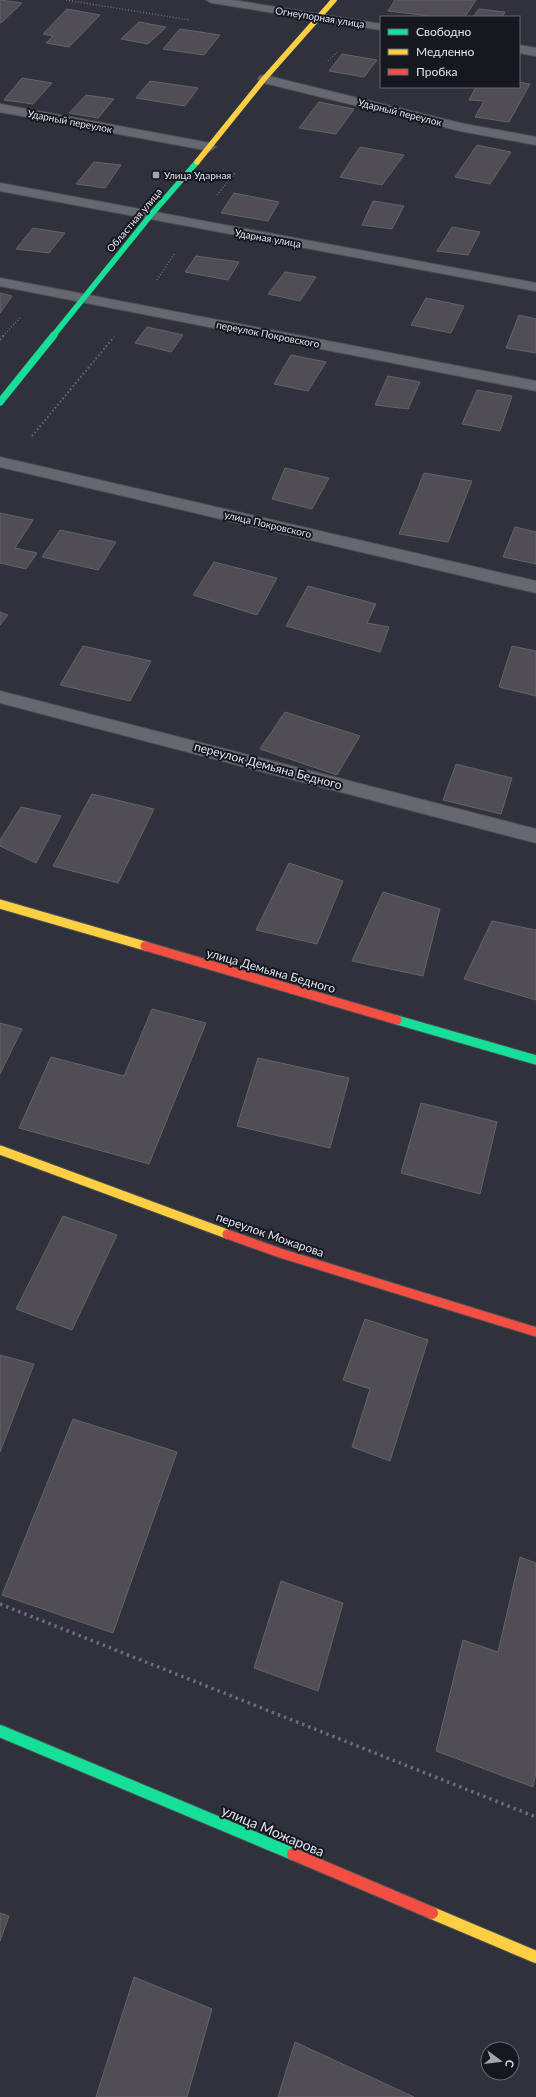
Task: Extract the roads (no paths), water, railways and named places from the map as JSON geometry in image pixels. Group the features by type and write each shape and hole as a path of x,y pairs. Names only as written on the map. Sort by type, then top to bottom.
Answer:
{"street":[{"name":"Огнеупорная улица","path":"212,0 380,27"},
{"name":"Областная улица","path":"0,402 150,216 210,147 264,79 321,17 334,0"},
{"path":"520,49 536,52"},
{"name":"Ударный переулок","path":"264,79 460,126 536,141"},
{"name":"Ударный переулок","path":"0,108 210,147"},
{"name":"Ударная улица","path":"0,187 536,287"},
{"name":"переулок Покровского","path":"0,282 536,386"},
{"name":"улица Покровского","path":"0,462 536,587"},
{"name":"переулок Демьяна Бедного","path":"0,697 536,836"},
{"name":"улица Демьяна Бедного","path":"0,904 536,1060"},
{"name":"переулок Можарова","path":"0,1150 280,1253 536,1332"},
{"name":"улица Можарова","path":"0,1731 536,1957"}],"place":[{"name":"Улица Ударная","path":"156,175"}]}
